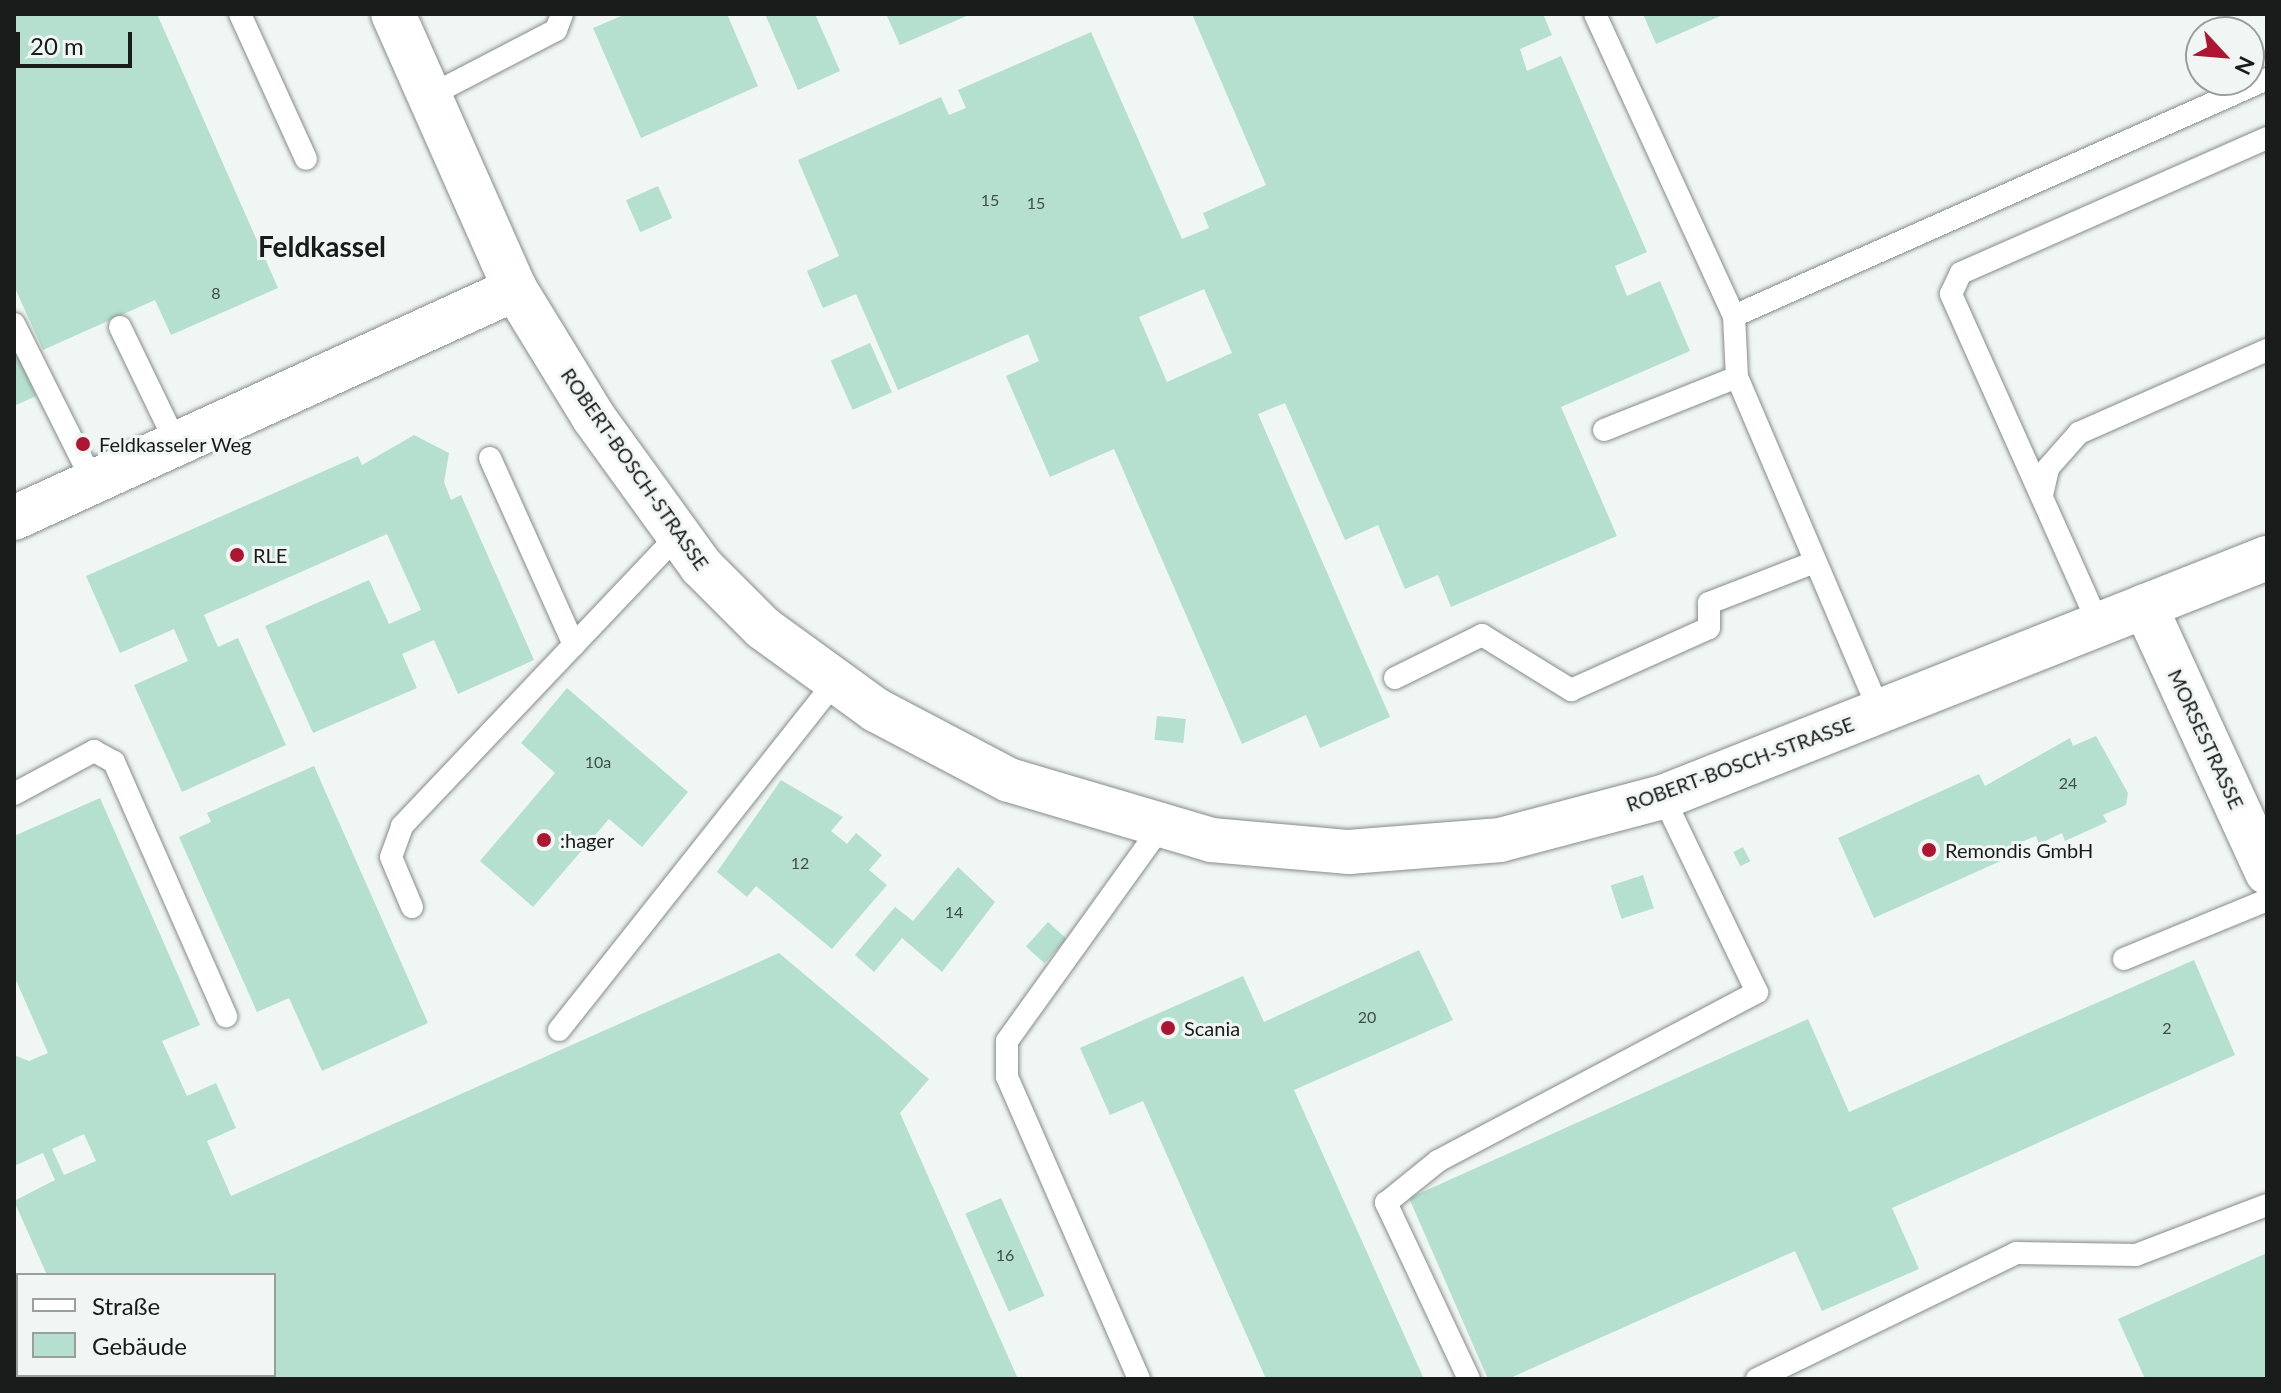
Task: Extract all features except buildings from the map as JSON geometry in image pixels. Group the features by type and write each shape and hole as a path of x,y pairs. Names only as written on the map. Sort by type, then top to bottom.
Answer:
{"street":[{"name":"ROBERT-BOSCH-STRASSE","path":"393,14 515,289 594,418 679,534 763,628 876,710 1009,780 1160,828 1211,840 1349,852 1500,840 1663,797 2267,558"},
{"path":"14,518 91,478 515,289"},
{"name":"MORSESTRASSE","path":"2145,606 2267,872"}],"lane":[{"path":"240,14 306,159"},
{"path":"431,95 556,30 562,14"},
{"path":"1595,14 1734,316 1737,377 1812,563 1880,713"},
{"path":"1734,316 2267,79"},
{"path":"2099,625 1951,294 1961,273 2267,138"},
{"path":"14,324 91,478"},
{"path":"120,327 175,441"},
{"path":"2042,495 2048,468 2079,433 2267,350"},
{"path":"1604,430 1737,377"},
{"path":"490,458 574,645"},
{"path":"412,907 391,857 402,826 679,534"},
{"path":"1395,678 1482,635 1571,690 1709,628 1709,603 1812,563"},
{"path":"559,1030 836,680"},
{"path":"14,794 94,751 114,762 226,1016"},
{"path":"1469,1379 1386,1203 1438,1161 1757,992 1663,797"},
{"path":"1139,1379 1007,1077 1007,1041 1160,828"},
{"path":"2124,959 2267,900"},
{"path":"1757,1379 2016,1253 2136,1255 2267,1205"}],"place":[{"name":"Feldkasseler Weg","path":"83,444"},
{"name":"RLE","path":"237,555"},
{"name":":hager","path":"544,840"},
{"name":"Remondis GmbH","path":"1929,850"},
{"name":"Scania","path":"1168,1028"}],"district":[{"name":"Feldkassel","path":"322,246"}]}
